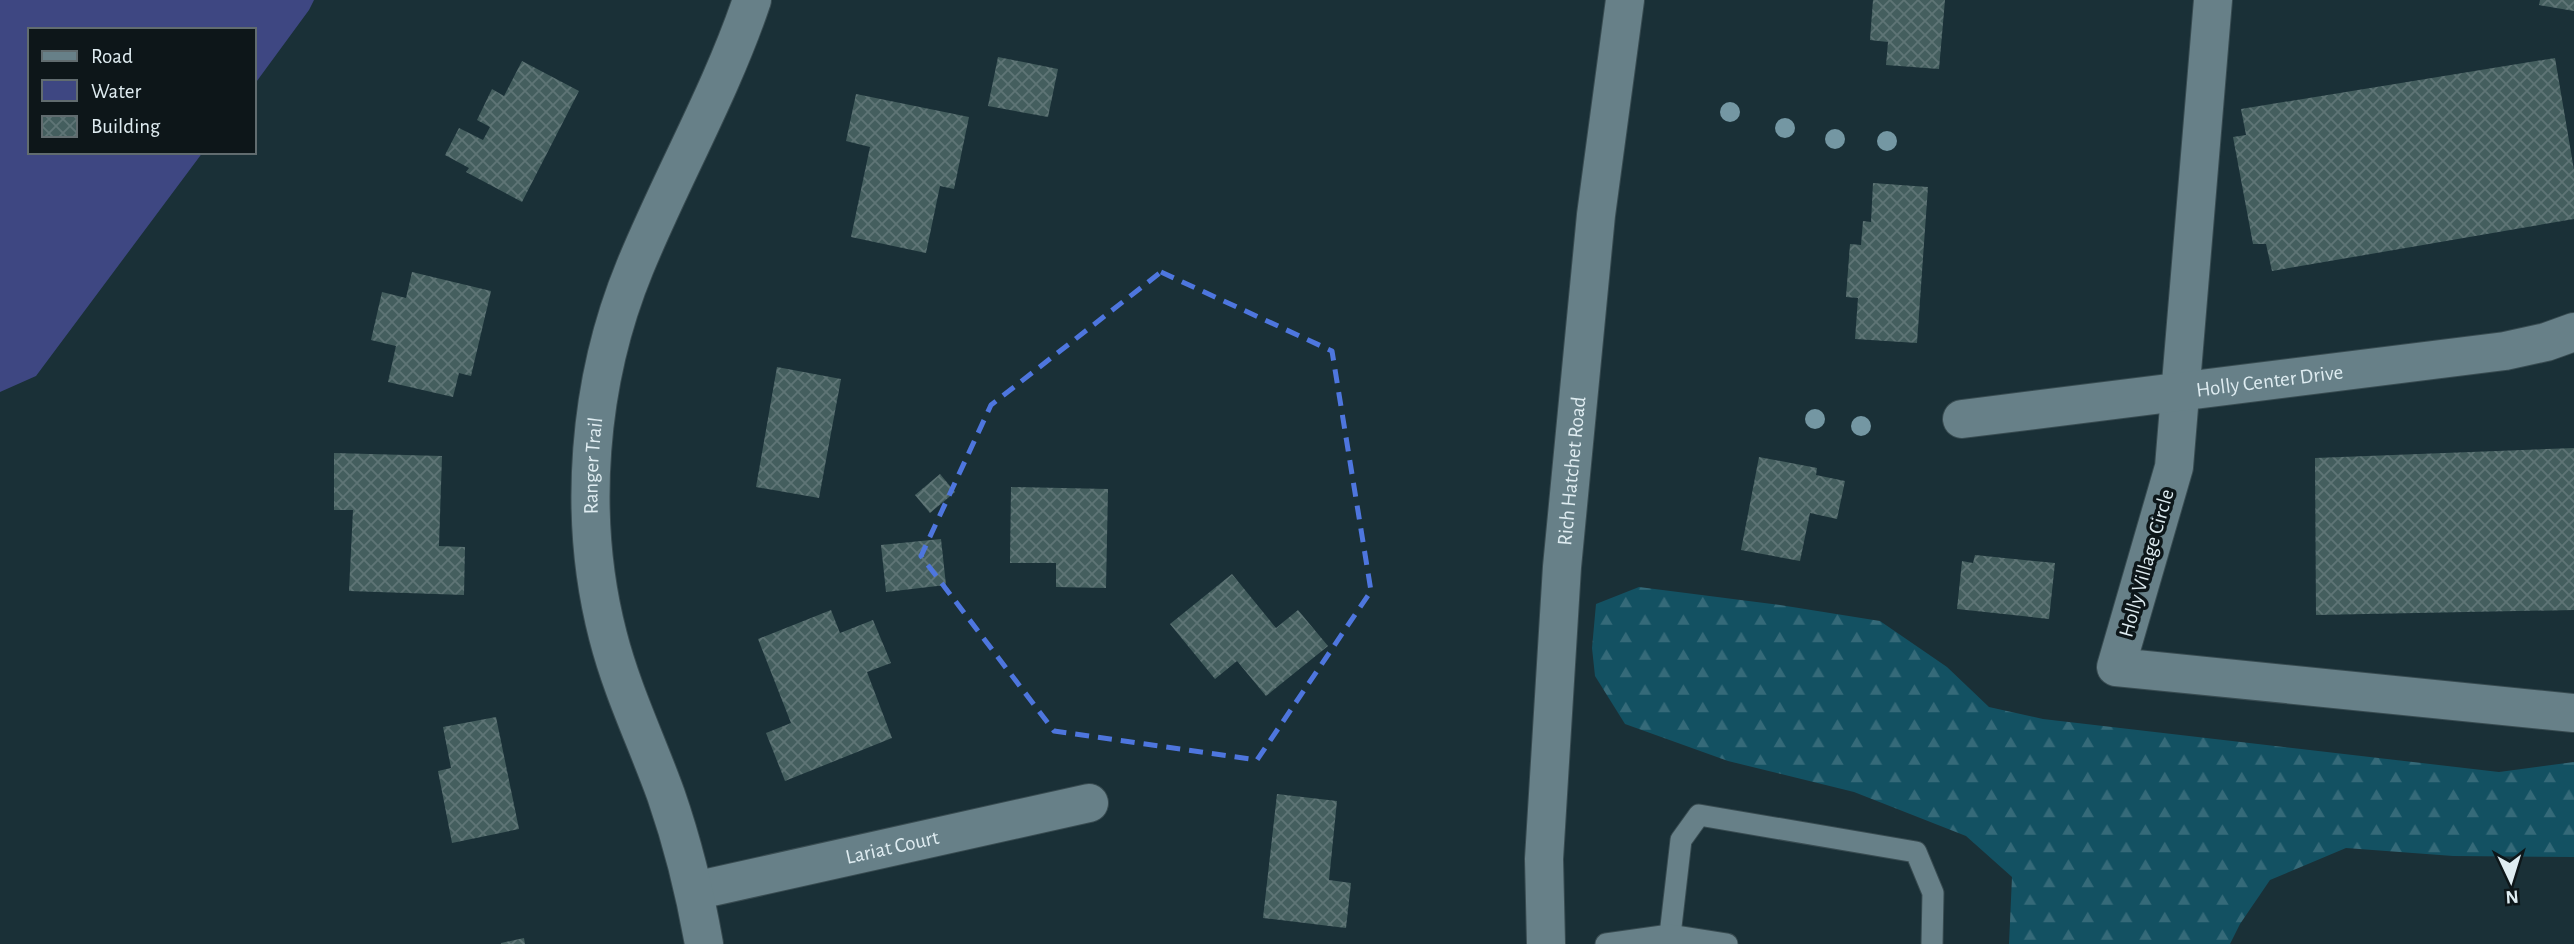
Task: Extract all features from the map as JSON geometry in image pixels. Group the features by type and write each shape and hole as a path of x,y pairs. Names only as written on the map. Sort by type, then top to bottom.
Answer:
{"street":[{"name":"Ranger Trail","path":"704,944 694,891 670,806 626,695 608,635 596,574 590,491 597,401 612,334 634,268 738,42 752,0"},
{"name":"Rich Hatchet Road","path":"1546,944 1544,859 1562,567 1597,215 1625,0"},
{"name":"Holly Village Circle","path":"2213,0 2178,391 2174,467 2116,667 2574,713"},
{"name":"Holly Center Drive","path":"1962,419 2505,351 2546,342 2574,332"},
{"name":"Lariat Court","path":"694,891 1089,803"}],"lane":[{"path":"1670,935 1681,840 1699,815 1916,852 1933,893 1932,944"},
{"path":"1606,944 1670,935 1727,944"}],"highlighted area":[{"path":"1161,272 1332,351 1371,591 1257,760 1054,731 921,556 991,405"}],"green space":[{"path":"1639,587 1880,621 1947,667 1989,707 2043,719 2499,772 2574,762 2574,857 2453,856 2346,848 2270,880 2240,924 2230,944 2009,944 2012,877 1966,836 1854,792 1728,761 1625,724 1595,676 1592,648 1596,604"}],"water":[{"path":"0,0 314,0 256,82 256,28 28,28 28,154 202,154 36,376 0,392"}],"building":[{"path":"1873,0 1945,0 1939,69 1886,65 1888,42 1870,40"},
{"path":"2540,0 2574,0 2574,11 2539,5"},
{"path":"998,57 1058,69 1048,117 988,106"},
{"path":"2555,58 2574,170 2574,219 2272,271 2266,244 2253,244 2233,137 2246,135 2241,109"},
{"path":"522,61 579,91 522,202 466,172 469,168 445,155 459,128 483,140 490,127 477,120 492,89 504,96"},
{"path":"856,94 969,117 954,189 940,186 926,253 851,237 870,147 846,141"},
{"path":"1873,183 1928,187 1917,343 1855,339 1858,298 1846,297 1850,244 1861,245 1863,221 1871,222"},
{"path":"412,272 491,291 471,376 459,373 453,397 388,382 396,346 371,340 382,292 406,298"},
{"path":"777,367 841,379 819,498 756,487"},
{"path":"2574,448 2574,610 2316,615 2315,458"},
{"path":"334,453 442,456 439,546 465,547 464,595 349,591 353,510 334,510"},
{"path":"1759,457 1817,468 1816,475 1845,481 1837,519 1810,513 1800,561 1741,550"},
{"path":"940,474 955,492 930,513 915,495"},
{"path":"1011,487 1108,489 1106,588 1056,587 1056,563 1010,563"},
{"path":"941,539 946,585 886,592 881,545"},
{"path":"1975,555 2055,563 2049,619 1957,609 1962,561 1973,563"},
{"path":"1232,574 1276,628 1298,610 1328,646 1266,696 1237,661 1215,679 1170,624"},
{"path":"831,610 840,633 873,620 891,663 867,672 892,738 785,781 766,733 791,723 758,639"},
{"path":"496,717 519,829 452,843 438,771 451,768 443,727"},
{"path":"1277,794 1337,801 1329,880 1351,883 1346,928 1263,918"},
{"path":"524,938 525,944 501,944 501,943"}]}
